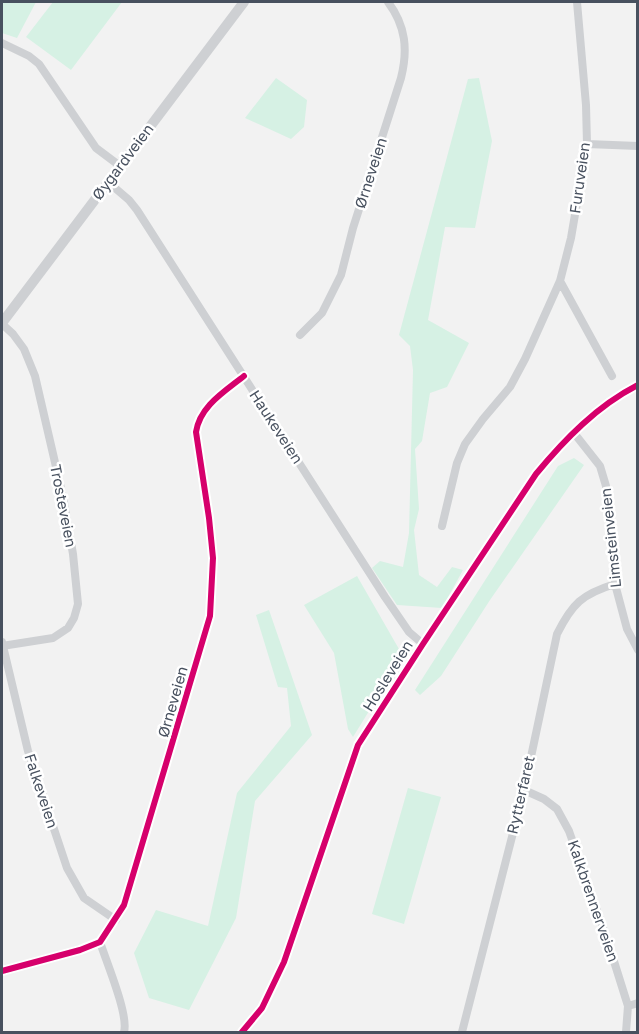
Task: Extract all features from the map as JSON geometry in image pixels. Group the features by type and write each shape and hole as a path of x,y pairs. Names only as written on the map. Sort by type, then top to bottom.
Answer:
{"street":[{"name":"Øygardveien","path":"2,323 244,2"},
{"name":"Ørneveien","path":"300,335 322,313 341,275 353,228 401,78 405,61 404,32 396,12 388,2"},
{"name":"Furuveien","path":"442,526 457,463 465,444 510,387 542,324 560,281 571,238 587,144 577,2"},
{"path":"2,43 29,56 39,64 96,148 120,166"},
{"path":"587,144 638,146"},
{"name":"Haukeveien","path":"108,183 129,200 137,210 397,614 409,632 423,644"},
{"path":"560,281 612,376"},
{"name":"Trosteveien","path":"2,323 24,349 35,376 63,497 73,554 78,604 68,628 53,638 2,646"},
{"name":"Ørneveien","path":"100,942 116,920 134,880 210,616 213,558 198,454 196,432 198,420 217,397 244,376"},
{"name":"Hosleveien","path":"242,1032 262,1008 284,962 358,746 536,474 556,450 607,404 638,385"},
{"name":"Limsteinveien","path":"574,433 600,466 606,486 615,584 627,629 638,650"},
{"name":"Rytterfaret","path":"462,1032 524,790 557,634 568,612 585,596 615,584"},
{"name":"Falkeveien","path":"2,641 28,751 67,868 84,898 116,920"},
{"name":"Kalkbrennerveien","path":"524,790 544,799 557,809 569,831 628,1006 626,1032"},
{"path":"2,971 80,950 100,942 124,1014 126,1027 124,1032"},
{"path":"628,1006 638,1003"}],"green space":[{"path":"2,2 36,2 17,38 2,33"},
{"path":"53,2 122,2 71,70 26,37"},
{"path":"276,78 307,100 304,127 291,139 245,118"},
{"path":"479,78 492,141 475,228 445,227 428,320 469,343 447,387 430,393 422,441 415,449 419,509 414,530 419,575 437,587 452,567 463,570 442,608 397,605 372,568 380,561 403,567 409,533 413,370 410,346 399,335 468,79"},
{"path":"574,458 584,465 490,600 441,676 420,695 415,690 558,466"},
{"path":"357,576 403,656 353,737 348,729 334,653 304,605"},
{"path":"269,610 312,735 255,801 236,918 189,1010 149,998 134,953 156,910 208,926 237,793 291,726 287,688 278,687 256,615"},
{"path":"408,788 441,797 404,924 372,914"}],"cycle path":[{"path":"2,971 80,950 100,942 124,905 210,616 213,558 196,432 198,423 208,407 244,376"},
{"path":"242,1032 262,1008 284,962 358,745 536,474 582,424 623,393 638,385"}]}
